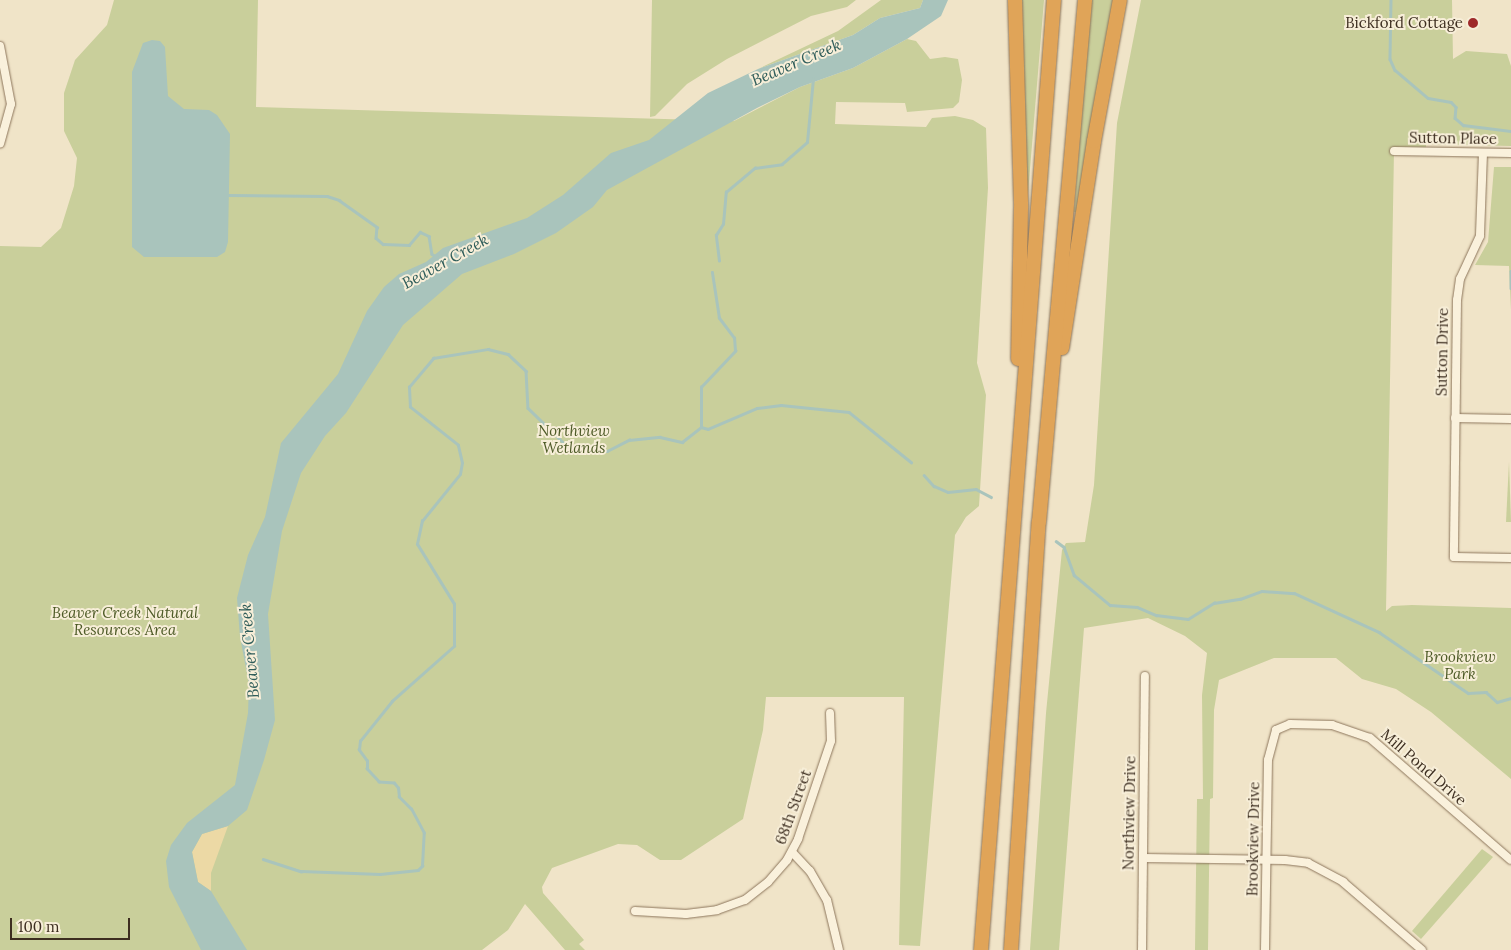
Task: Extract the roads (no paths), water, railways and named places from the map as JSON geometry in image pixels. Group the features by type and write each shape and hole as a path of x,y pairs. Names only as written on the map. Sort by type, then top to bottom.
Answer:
{"highway":[{"path":"1014,0 1021,208 1016,503"},
{"path":"981,950 1054,0"},
{"path":"1011,950 1050,397 1085,0"},
{"path":"1050,397 1060,362 1094,140 1120,0"}],"street":[{"path":"0,46 10,104 0,144"},
{"name":"Sutton Place","path":"1394,151 1511,153"},
{"name":"Sutton Drive","path":"1483,153 1480,236 1458,290 1454,558 1511,558"},
{"path":"1455,418 1511,419"},
{"name":"Northview Drive","path":"1142,950 1145,676"},
{"name":"68th Street","path":"635,911 694,914 730,906 768,882 792,852 831,741 830,713"},
{"name":"Mill Pond Drive","path":"1276,730 1300,723 1332,725 1370,738 1511,860"},
{"name":"Brookview Drive","path":"1265,950 1268,760 1276,730"},
{"path":"792,852 810,871 827,900 839,950"},
{"path":"1143,858 1266,860 1308,863 1343,882 1422,950"}],"water":[{"name":"Beaver Creek","path":"923,0 948,0 941,16 907,39 853,68 800,87 757,108 607,190 593,207 556,233 514,254 462,274 403,325 346,413 325,436 301,473 282,531 268,614 275,720 264,760 247,810 228,826 202,834 192,852 198,882 211,891 247,950 201,950 169,887 166,861 171,845 187,823 235,785 248,713 249,684 240,637 237,598 248,555 265,517 281,443 338,374 367,311 384,287 399,274 426,262 443,248 527,218 563,195 611,153 649,140 708,93 758,69 853,35 880,18 920,8"},
{"path":"152,40 160,41 165,47 168,96 184,109 209,110 217,115 230,134 228,242 225,252 217,257 144,257 132,247 132,72 143,43"}],"waterway":[{"path":"1391,0 1390,59 1395,70 1428,98 1451,102 1456,107 1455,118 1463,125 1511,131"},
{"path":"719,261 716,235 723,224 726,192 755,168 782,164 807,142 813,79"},
{"name":"Beaver Creek","path":"227,195 327,196 339,200 377,227 376,238 383,244 409,245 420,232 429,236 432,254 437,257"},
{"path":"1511,271 1511,288"},
{"path":"263,859 301,871 380,874 418,870 422,866 424,833 411,809 399,797 398,788 394,783 379,782 367,769 367,761 359,750 360,741 392,701 454,646 454,604 417,544 422,521 460,474 462,463 458,445 410,407 409,387 433,358 488,349 508,354 526,371 528,408 570,449 607,451 629,440 660,437 682,442 701,427 701,387 735,351 734,338 719,318 712,273"},
{"path":"701,427 708,429 757,408 781,405 849,412 911,462"},
{"path":"924,475 934,486 948,492 976,489 991,497"},
{"path":"1056,541 1064,547 1074,575 1110,605 1137,607 1156,615 1188,619 1214,603 1240,599 1262,591 1294,593 1379,632 1468,693 1486,692 1497,702 1511,698"}],"place":[{"name":"Bickford Cottage","path":"1473,23"}],"park label":[{"name":"Northview Wetlands","path":"574,438"},
{"name":"Beaver Creek Natural Resources Area","path":"125,620"},
{"name":"Brookview Park","path":"1460,664"}]}
